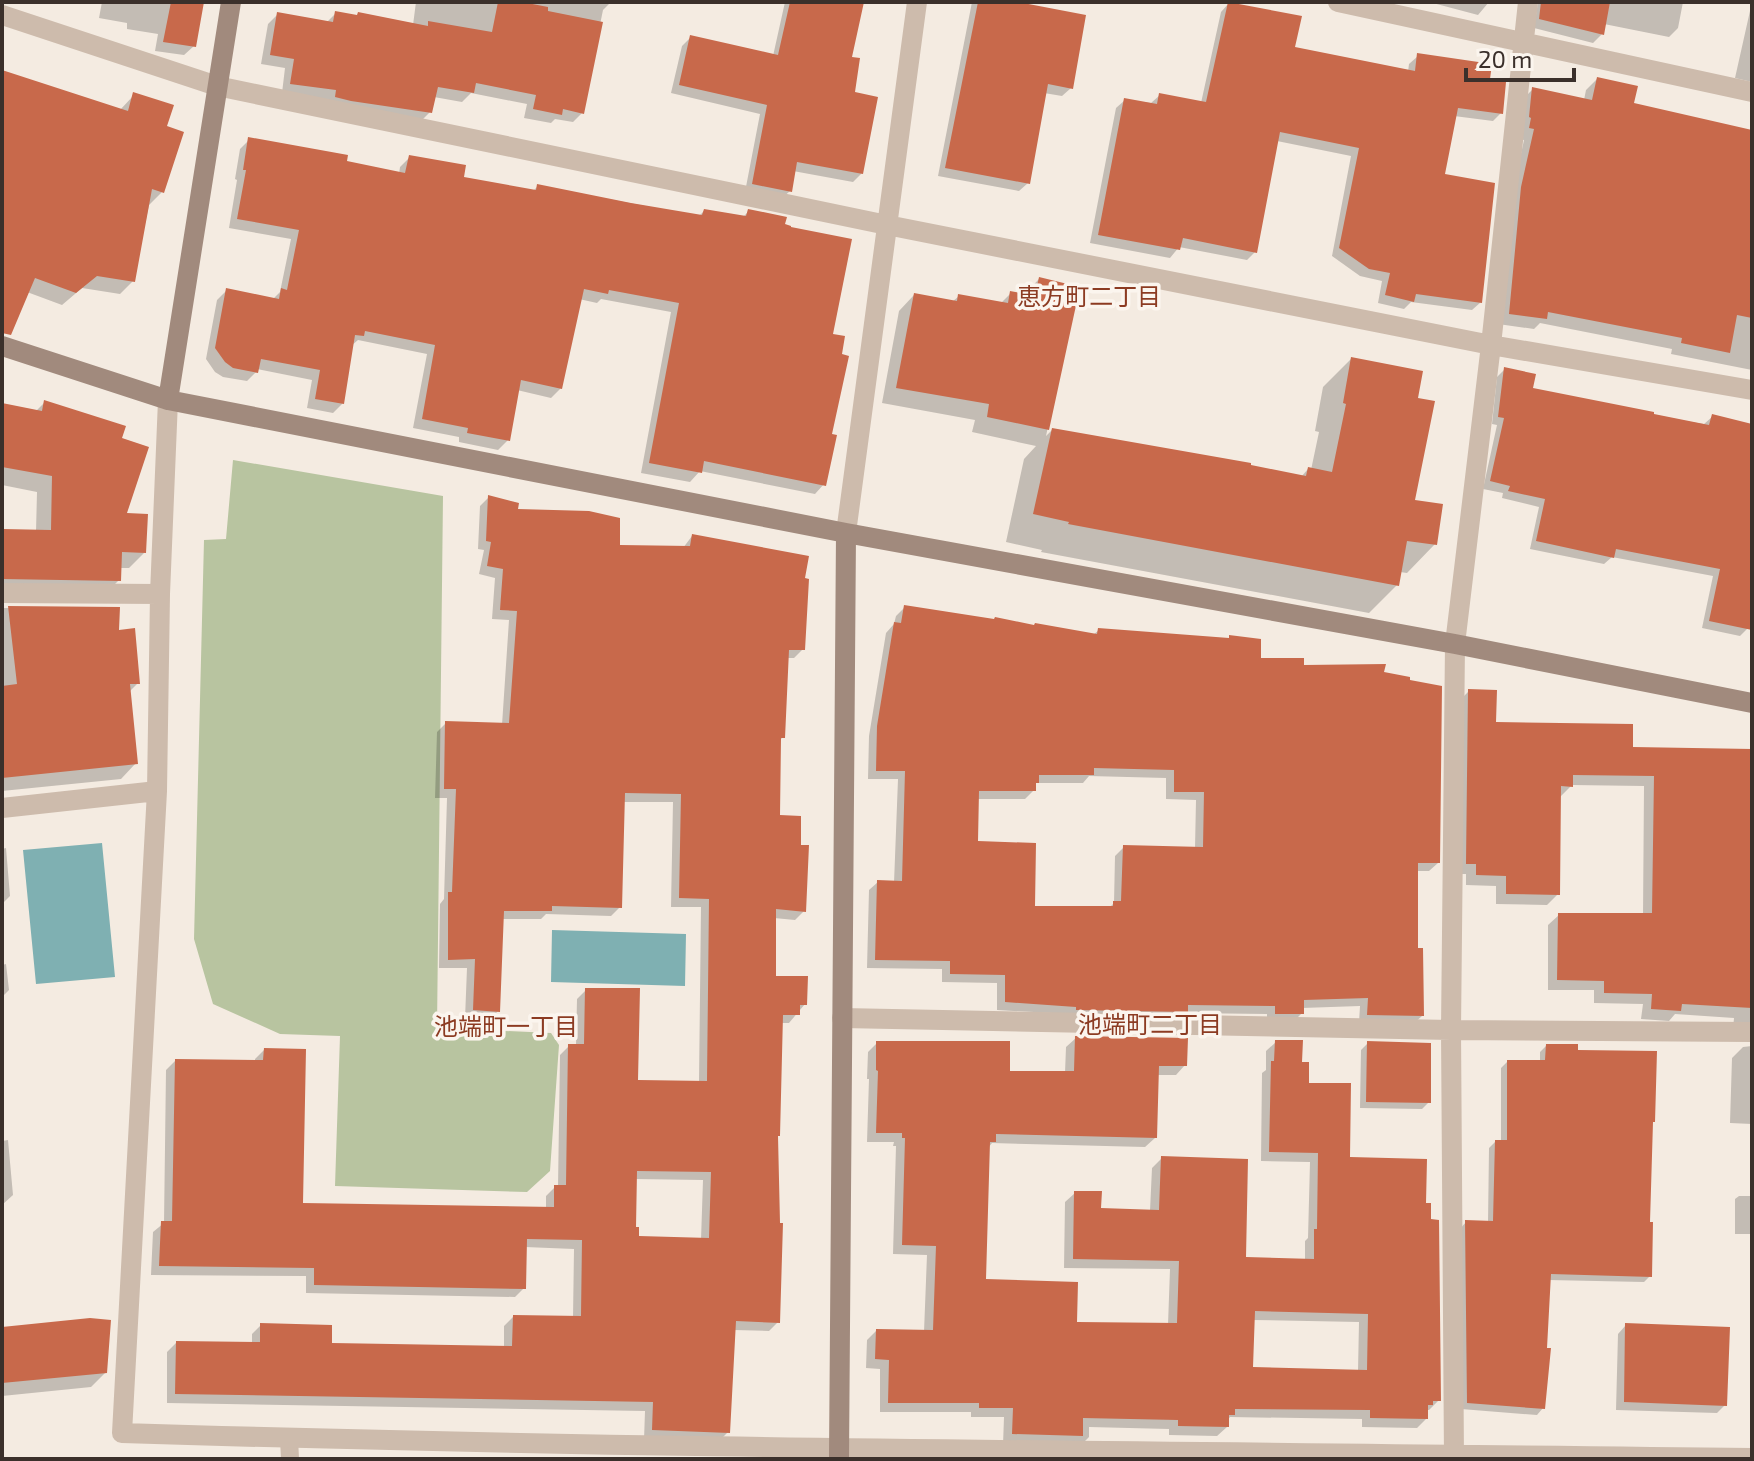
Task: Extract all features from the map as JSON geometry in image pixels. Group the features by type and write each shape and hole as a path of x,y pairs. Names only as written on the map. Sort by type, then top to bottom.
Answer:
{"street":[{"path":"231,2 168,400 160,594 157,791 122,1433 290,1449 1752,1458"},
{"path":"839,1454 846,533 917,2"},
{"path":"1338,2 1752,92"},
{"path":"1454,1457 1451,1030 1455,644 1528,2"},
{"path":"2,15 217,86 887,225 1491,345 1752,390"},
{"path":"2,346 168,400 846,533 1455,644 1752,703"},
{"path":"2,593 160,594"},
{"path":"2,808 157,791"},
{"path":"842,1018 1451,1030 1752,1032"}],"green space":[{"path":"233,460 443,496 437,1028 551,1033 559,1045 550,1171 527,1192 335,1186 340,1036 280,1034 213,1004 194,939 204,540 226,539"}],"water":[{"path":"102,843 115,977 36,984 23,850"},
{"path":"552,930 686,934 685,986 551,982"}],"building":[{"path":"171,2 204,2 196,47 163,42"},
{"path":"498,2 522,2 548,7 548,11 603,22 584,114 563,109 562,115 533,109 536,95 476,83 474,93 438,87 432,113 351,101 335,97 336,90 290,84 294,59 270,55 277,12 333,22 335,11 357,15 358,12 428,26 428,21 492,32"},
{"path":"790,2 864,2 852,57 860,58 855,92 878,97 863,174 797,162 792,192 752,184 767,105 679,85 690,35 778,55"},
{"path":"978,2 1018,2 1086,15 1073,89 1048,84 1030,184 945,168"},
{"path":"1228,2 1302,16 1295,47 1415,71 1417,53 1492,64 1490,79 1506,82 1503,114 1458,108 1445,174 1495,183 1482,303 1416,294 1414,302 1385,295 1390,273 1369,269 1339,248 1359,148 1280,132 1257,253 1183,238 1180,250 1098,235 1124,98 1157,104 1159,93 1206,102"},
{"path":"1541,2 1610,2 1604,35 1539,19"},
{"path":"2,70 128,111 133,92 174,105 167,126 184,132 164,193 152,189 135,282 97,276 76,293 35,278 11,335 2,333"},
{"path":"1597,77 1638,86 1634,103 1752,130 1752,318 1737,315 1730,353 1681,343 1682,338 1548,312 1547,319 1509,314 1521,187 1534,129 1529,128 1532,87 1592,100"},
{"path":"248,137 348,155 347,161 405,173 409,155 466,165 464,177 536,190 537,184 702,215 704,209 746,216 748,209 787,217 785,224 791,227 852,239 833,334 845,336 842,354 849,356 832,434 837,435 826,486 704,461 702,473 649,463 679,303 609,290 608,294 584,289 562,389 521,380 510,441 467,433 468,428 422,419 435,345 365,331 364,336 355,335 344,404 315,399 320,370 261,359 258,373 233,368 215,348 226,288 279,299 281,288 287,290 299,230 237,219 246,170 243,170"},
{"path":"1039,277 1080,287 1049,430 987,417 989,404 896,388 914,293 957,301 958,294 1008,303 1010,291 1035,296"},
{"path":"1351,357 1423,371 1418,398 1435,401 1415,500 1443,504 1437,545 1407,541 1399,586 1068,524 1033,514 1052,428 1251,463 1306,476 1308,467 1332,472 1346,404 1343,403"},
{"path":"1504,367 1536,374 1533,388 1709,425 1712,414 1752,424 1752,630 1709,621 1720,569 1616,549 1614,558 1536,541 1545,499 1508,491 1510,486 1490,481 1504,418 1498,417"},
{"path":"44,400 126,426 122,438 149,447 127,513 148,514 146,553 122,552 121,581 2,579 3,529 51,530 52,476 2,467 2,403 42,411"},
{"path":"488,495 519,503 518,509 589,511 620,518 620,545 690,546 692,534 809,556 805,578 809,579 805,650 789,650 785,738 781,738 780,815 801,816 801,845 809,845 806,912 776,909 776,976 808,976 807,1005 800,1005 800,1015 783,1015 778,1136 780,1223 783,1223 780,1323 736,1321 730,1433 652,1430 653,1402 175,1394 176,1341 260,1342 260,1323 332,1325 332,1343 512,1346 513,1315 581,1316 582,1240 527,1239 526,1289 314,1285 314,1268 159,1266 161,1221 172,1221 175,1059 263,1060 264,1048 306,1049 303,1203 554,1207 554,1185 566,1185 568,1044 584,1044 585,988 640,988 638,1080 707,1081 709,899 679,898 681,794 625,793 622,908 552,906 552,911 504,911 500,1012 473,1010 475,959 448,960 448,892 452,892 456,789 444,789 445,721 509,723 517,611 500,610 503,569 487,566 491,542 486,541","holes":["637,1171 711,1172 709,1238 639,1236 639,1227 636,1227"]},
{"path":"904,605 1097,634 1098,628 1229,638 1229,635 1261,639 1261,658 1304,658 1304,665 1386,664 1384,672 1442,686 1440,863 1418,863 1418,948 1423,948 1424,1016 1367,1015 1368,998 1304,1000 1304,1014 1275,1014 1275,1006 1188,1005 1188,1012 1076,1010 1076,1007 1005,1002 1005,975 950,974 950,961 875,960 877,880 902,881 905,771 876,771 877,726 894,622 901,623","holes":["1094,768 1174,770 1174,792 1204,792 1203,847 1123,845 1121,901 1113,901 1113,906 1035,906 1036,843 978,841 979,791 1036,791 1039,775 1094,775"]},
{"path":"8,606 120,607 119,630 135,628 140,684 130,684 138,764 2,778 2,686 17,684"},
{"path":"1468,689 1497,690 1496,722 1633,724 1633,747 1752,749 1752,1008 1682,1004 1681,1011 1651,1009 1652,994 1604,993 1604,981 1557,980 1558,913 1652,913 1654,776 1573,775 1573,787 1561,786 1560,895 1506,894 1506,876 1476,875 1476,864 1466,864"},
{"path":"1075,1036 1188,1038 1187,1066 1159,1066 1157,1138 996,1134 996,1142 990,1142 986,1279 1078,1282 1077,1322 1177,1323 1179,1261 1073,1259 1074,1191 1102,1191 1101,1208 1159,1210 1161,1156 1248,1159 1246,1257 1314,1259 1318,1153 1269,1152 1271,1061 1274,1061 1275,1040 1303,1040 1302,1062 1309,1062 1309,1083 1351,1083 1350,1157 1427,1159 1426,1203 1431,1203 1431,1219 1439,1220 1441,1401 1428,1405 1428,1419 1370,1418 1370,1410 1235,1409 1235,1415 1229,1415 1229,1427 1178,1426 1178,1420 1083,1418 1083,1436 1012,1434 1013,1408 979,1408 979,1403 888,1403 889,1360 875,1359 876,1329 933,1330 936,1246 902,1245 905,1138 902,1138 902,1133 876,1133 876,1041 1010,1041 1010,1071 1074,1071","holes":["1255,1311 1368,1314 1367,1370 1253,1367"]},
{"path":"1367,1041 1431,1043 1431,1103 1366,1102"},
{"path":"1546,1044 1578,1044 1578,1050 1657,1051 1650,1222 1653,1222 1652,1277 1551,1274 1547,1348 1551,1348 1545,1409 1467,1403 1465,1220 1493,1221 1495,1140 1507,1140 1507,1060 1545,1060"},
{"path":"90,1318 111,1320 107,1373 2,1383 2,1327"},
{"path":"1625,1323 1730,1327 1727,1406 1624,1402"}],"district":[{"name":"恵方町二丁目","path":"1089,297"},
{"name":"池端町二丁目","path":"1150,1025"},
{"name":"池端町一丁目","path":"506,1027"}]}
